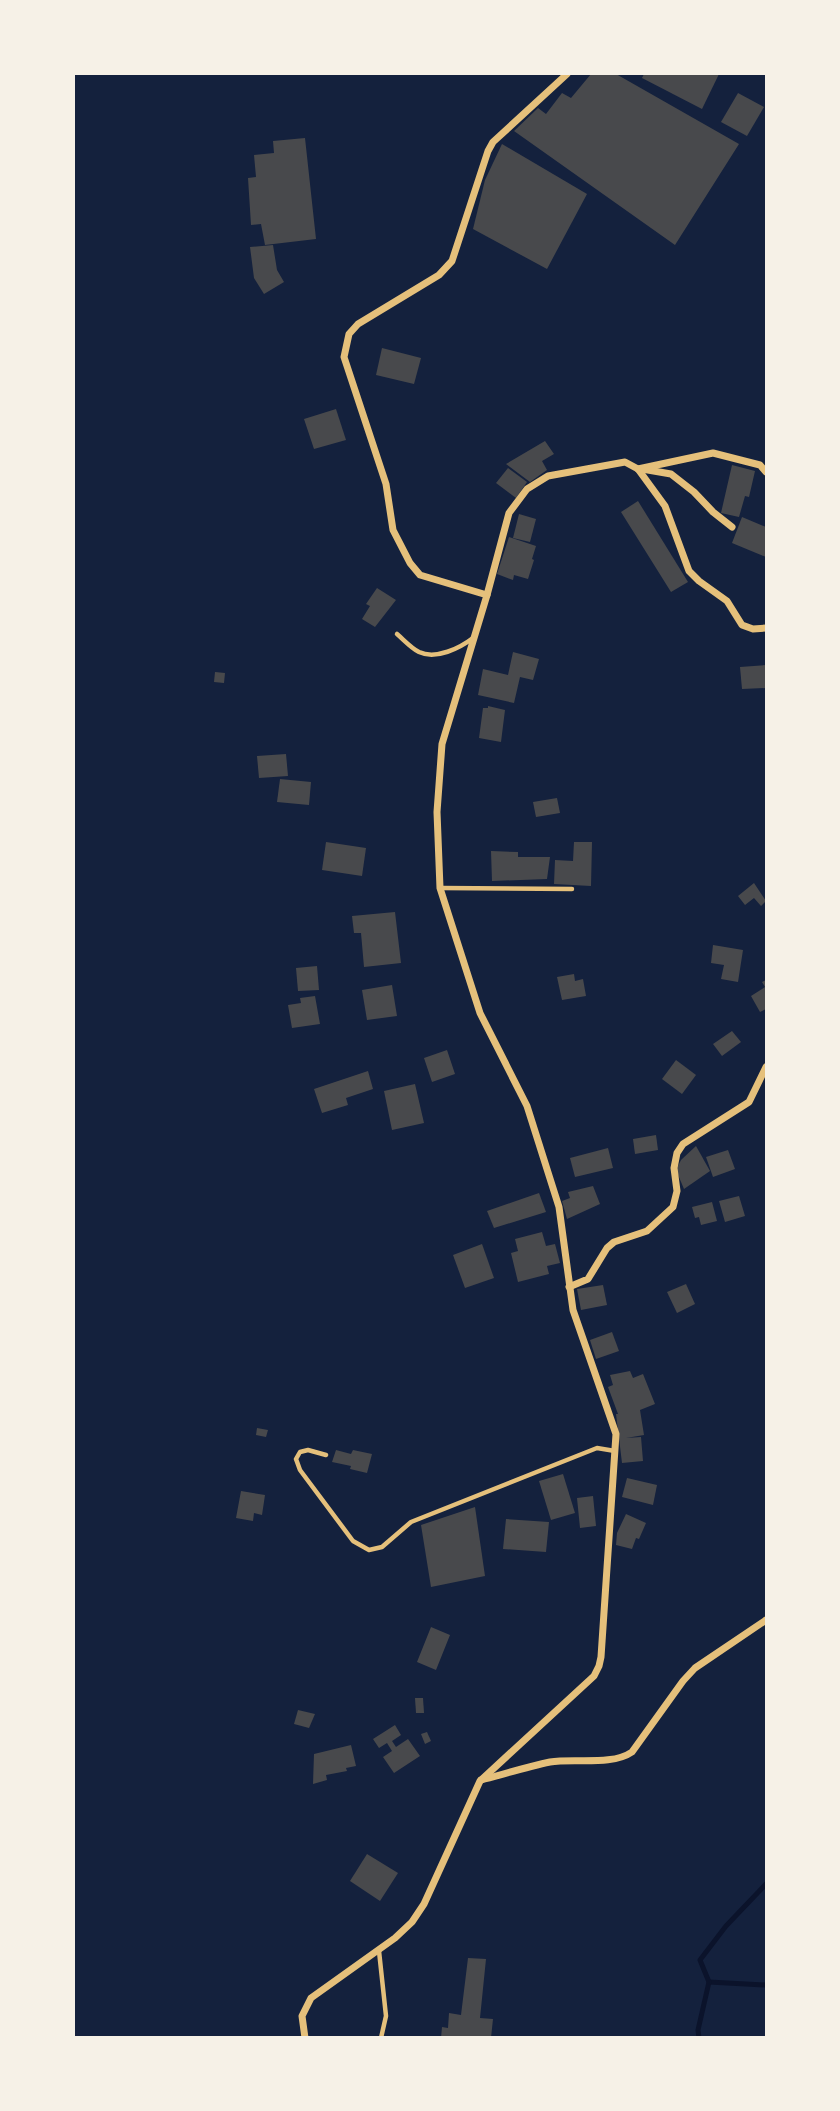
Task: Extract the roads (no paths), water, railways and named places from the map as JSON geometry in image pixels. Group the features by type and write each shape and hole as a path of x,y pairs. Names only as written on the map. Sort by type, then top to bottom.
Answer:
{"street":[{"path":"487,595 420,575 410,563 394,530 386,484 344,357 345,345 349,334 358,324 447,268 452,261 493,142 566,74"},
{"path":"638,469 713,453 760,465 766,472"},
{"path":"305,2038 302,2016 311,1998 395,1938 412,1922 424,1905 480,1781 594,1676 599,1666 616,1452 614,1427 573,1310 559,1207 533,1122 480,1013 440,888 437,812 442,744 509,513 534,483 548,476 625,462 638,469 671,474 732,527"},
{"path":"638,469 665,506 689,571 727,601 742,625 754,629 766,628"},
{"path":"569,1287 588,1279 607,1248 614,1242 647,1231 673,1207 677,1191 674,1168 678,1150 683,1144 749,1102 766,1067"},
{"path":"480,1781 549,1762 626,1756 632,1752 695,1668 766,1620"}],"lane":[{"path":"397,634 420,653 432,655 461,647 475,636"},
{"path":"440,888 572,889"},
{"path":"326,1455 308,1450 300,1452 296,1459 300,1471 353,1541 369,1550 382,1547 411,1522 597,1448 616,1452"},
{"path":"379,1950 386,2016 381,2038"}],"waterway":[{"path":"699,2038 698,2030 709,1982 700,1960 726,1926 766,1884"},
{"path":"709,1982 766,1985"}]}
